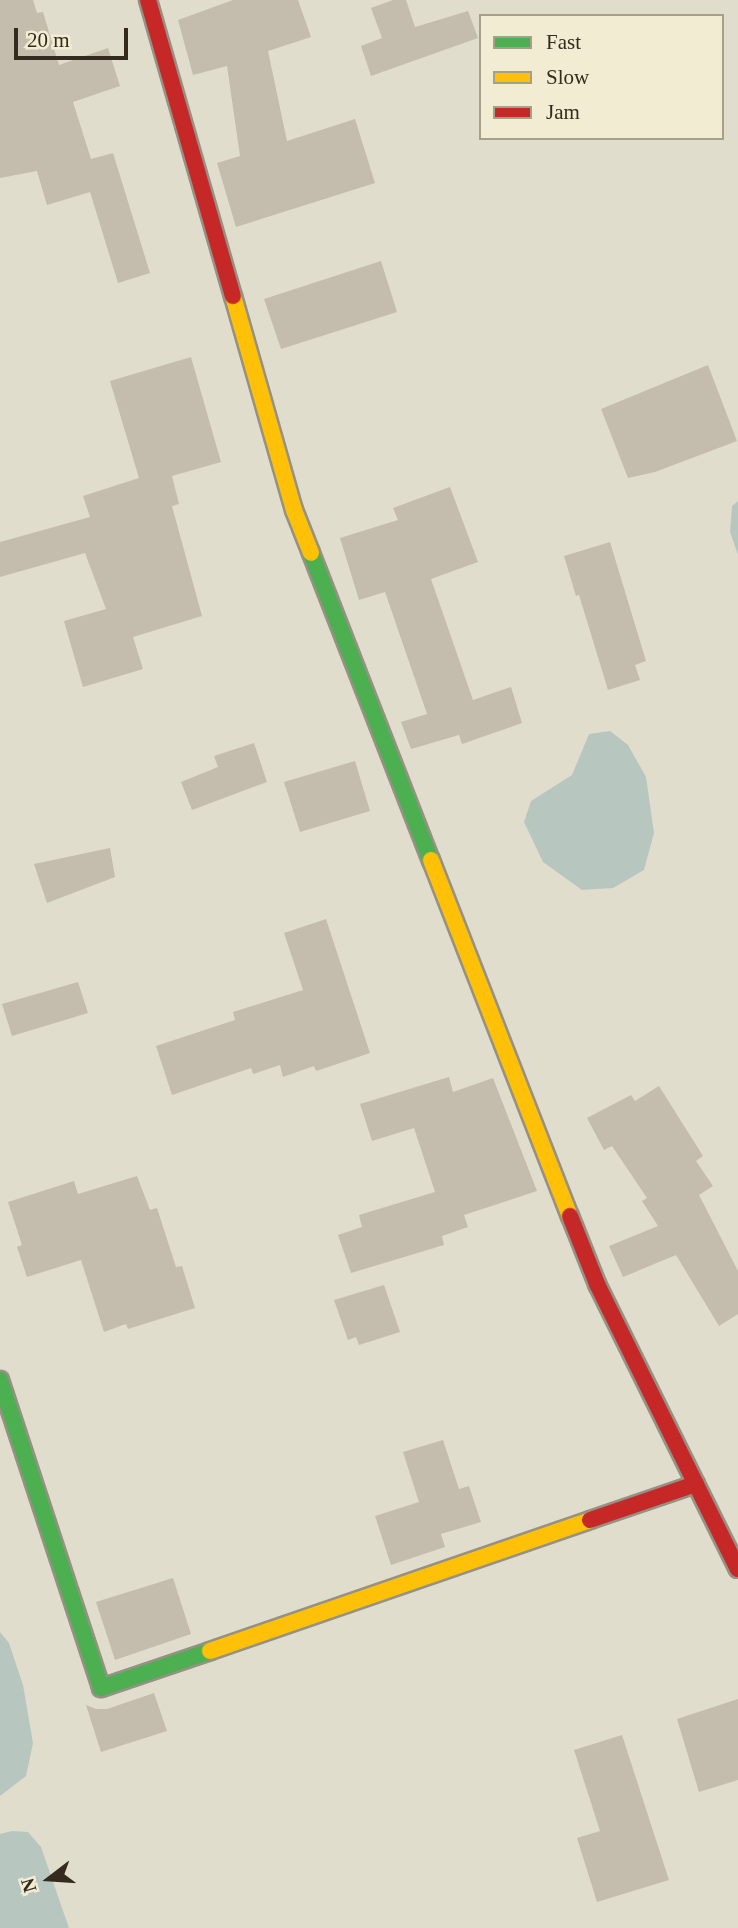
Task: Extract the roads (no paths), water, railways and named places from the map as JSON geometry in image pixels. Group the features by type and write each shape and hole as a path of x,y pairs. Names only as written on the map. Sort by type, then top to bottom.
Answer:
{"street":[{"path":"148,0 294,510 597,1284 738,1569"},
{"path":"0,1380 101,1688 696,1484"}]}
